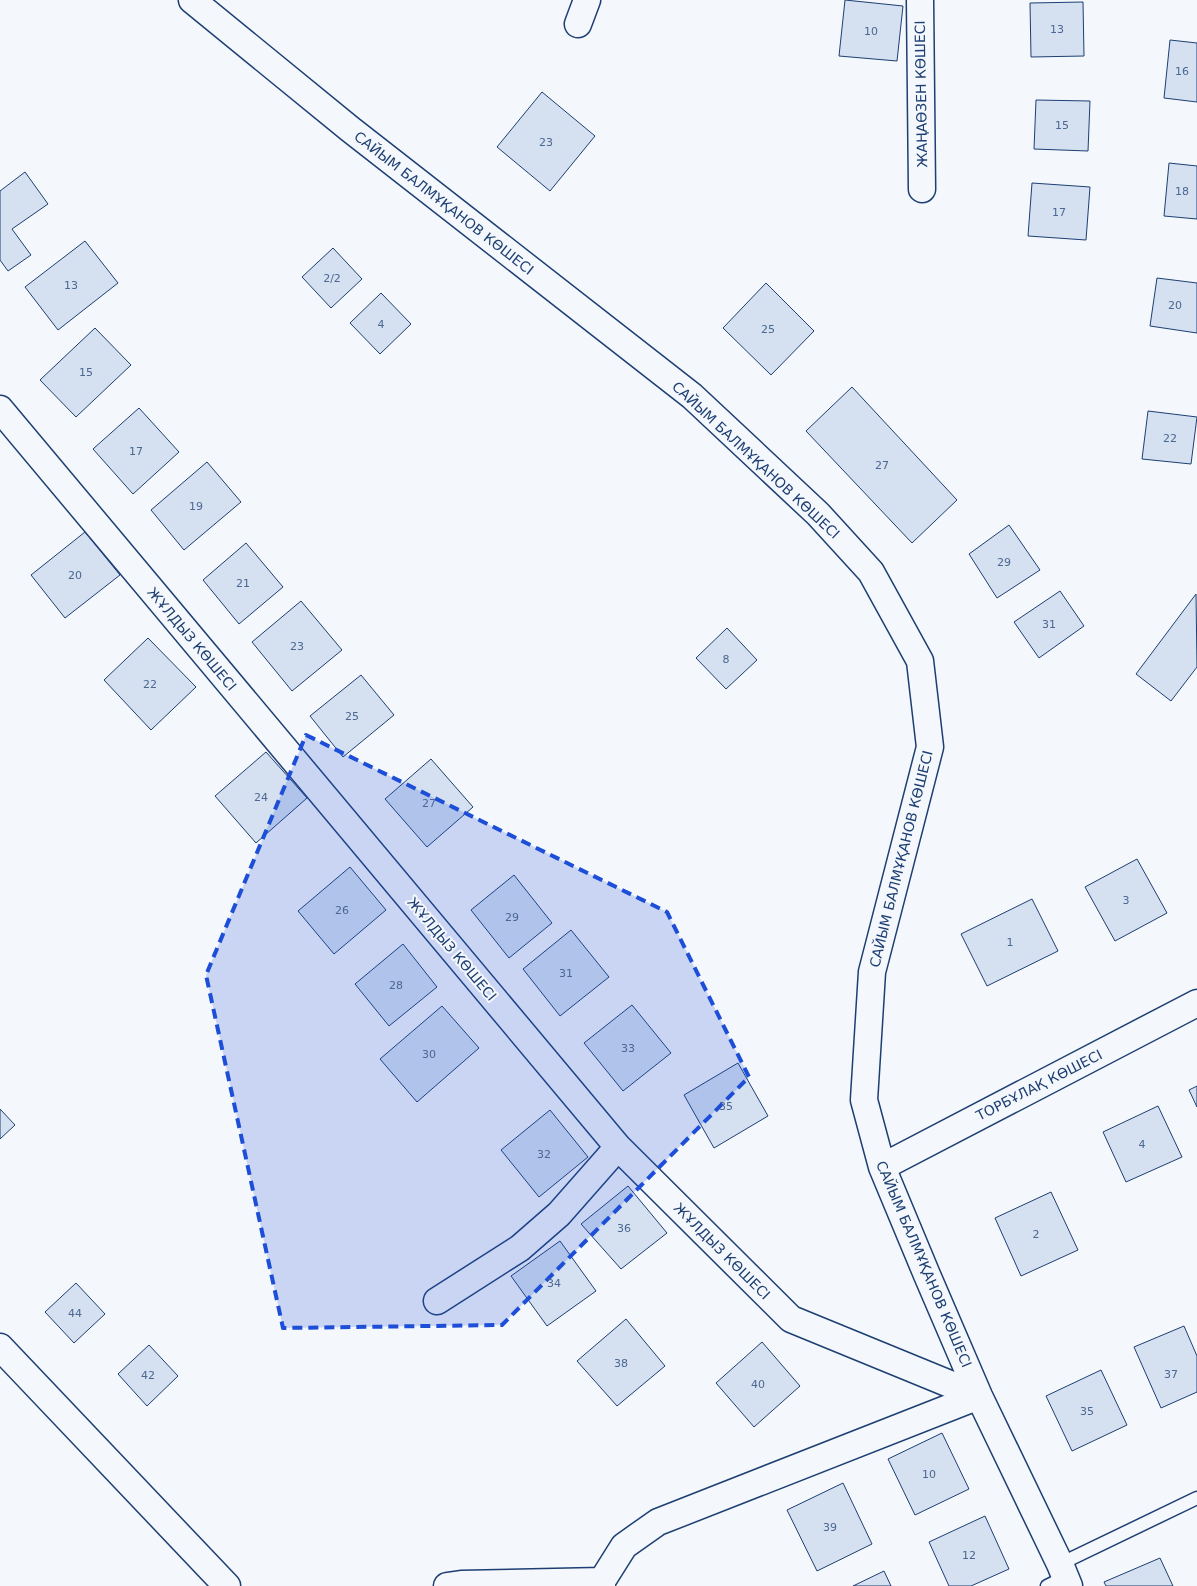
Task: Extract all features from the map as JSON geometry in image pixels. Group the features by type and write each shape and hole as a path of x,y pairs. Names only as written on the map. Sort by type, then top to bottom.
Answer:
{"street":[{"name":"САЙЫМ БАЛМҰҚАНОВ КӨШЕСІ","path":"192,0 350,129 692,396 818,514 871,572 920,662 930,747 872,972 864,1100 882,1167 979,1396 1060,1578"},
{"path":"578,24 587,0"},
{"name":"ЖАҢАӨЗЕН КӨШЕСІ","path":"920,0 922,189"},
{"name":"ЖҰЛДЫЗ КӨШЕСІ","path":"0,409 618,1147 791,1318 979,1396"},
{"name":"ТОРБҰЛАҚ КӨШЕСІ","path":"882,1167 1197,1003"},
{"path":"437,1301 520,1248 559,1214 618,1147"},
{"path":"0,1347 228,1586"},
{"path":"447,1586 461,1584 602,1584 624,1546 658,1522 979,1396"}],"lane":[{"path":"1060,1578 1197,1498"}],"highlighted area":[{"path":"306,735 667,912 749,1077 502,1325 283,1328 206,975"}],"building":[{"path":"845,0 903,6 897,61 839,56"},
{"path":"1083,2 1084,56 1031,57 1030,3"},
{"path":"1170,40 1197,43 1197,102 1164,98"},
{"path":"542,92 595,136 550,191 497,147"},
{"path":"1036,100 1090,101 1088,151 1034,149"},
{"path":"1169,163 1197,166 1197,219 1164,216"},
{"path":"25,172 48,204 12,229 31,255 8,271 0,260 0,191"},
{"path":"1032,183 1090,187 1086,240 1028,236"},
{"path":"85,241 118,283 58,330 25,287"},
{"path":"333,248 362,279 331,308 302,277"},
{"path":"1157,278 1197,283 1197,333 1150,326"},
{"path":"766,283 814,331 771,375 723,328"},
{"path":"381,293 411,324 380,354 350,323"},
{"path":"95,328 131,365 76,417 40,380"},
{"path":"852,387 957,500 912,543 806,431"},
{"path":"139,408 179,452 133,494 93,449"},
{"path":"1148,411 1197,417 1191,464 1142,459"},
{"path":"207,462 241,502 184,550 151,510"},
{"path":"1009,525 1040,570 997,598 969,554"},
{"path":"85,532 120,575 65,618 31,575"},
{"path":"246,543 283,587 239,624 203,580"},
{"path":"1060,591 1084,626 1039,658 1014,622"},
{"path":"1196,594 1197,667 1171,701 1136,674"},
{"path":"301,601 342,650 292,691 252,642"},
{"path":"727,628 757,660 726,689 696,658"},
{"path":"148,638 196,687 151,730 104,680"},
{"path":"361,675 394,715 343,757 310,716"},
{"path":"266,752 307,798 256,843 215,796"},
{"path":"431,759 473,807 427,847 385,799"},
{"path":"1137,859 1167,913 1115,941 1085,887"},
{"path":"350,867 386,910 334,954 298,911"},
{"path":"514,875 552,923 509,958 471,910"},
{"path":"1032,899 1058,951 987,986 961,934"},
{"path":"571,930 609,977 560,1016 523,969"},
{"path":"403,944 437,987 389,1026 355,984"},
{"path":"632,1005 671,1053 623,1091 584,1043"},
{"path":"442,1006 479,1048 417,1102 380,1059"},
{"path":"738,1063 768,1116 714,1148 684,1095"},
{"path":"1197,1086 1197,1107 1189,1090"},
{"path":"1158,1106 1182,1157 1126,1182 1103,1132"},
{"path":"0,1109 15,1125 0,1139"},
{"path":"550,1110 588,1157 539,1197 501,1150"},
{"path":"628,1186 667,1233 621,1269 581,1224"},
{"path":"1051,1192 1078,1250 1021,1276 995,1218"},
{"path":"560,1241 596,1291 547,1326 511,1276"},
{"path":"76,1283 105,1314 74,1343 45,1312"},
{"path":"626,1319 665,1366 617,1406 577,1361"},
{"path":"1184,1326 1197,1356 1197,1392 1161,1408 1134,1347"},
{"path":"762,1342 800,1386 754,1427 716,1383"},
{"path":"149,1345 178,1376 147,1406 118,1374"},
{"path":"1101,1370 1127,1425 1072,1451 1046,1396"},
{"path":"942,1433 969,1489 915,1515 888,1459"},
{"path":"843,1483 872,1544 817,1571 787,1510"},
{"path":"985,1516 1009,1569 971,1586 949,1586 929,1542"},
{"path":"1160,1558 1173,1586 1106,1586 1104,1582"},
{"path":"884,1571 891,1586 853,1586"}]}
